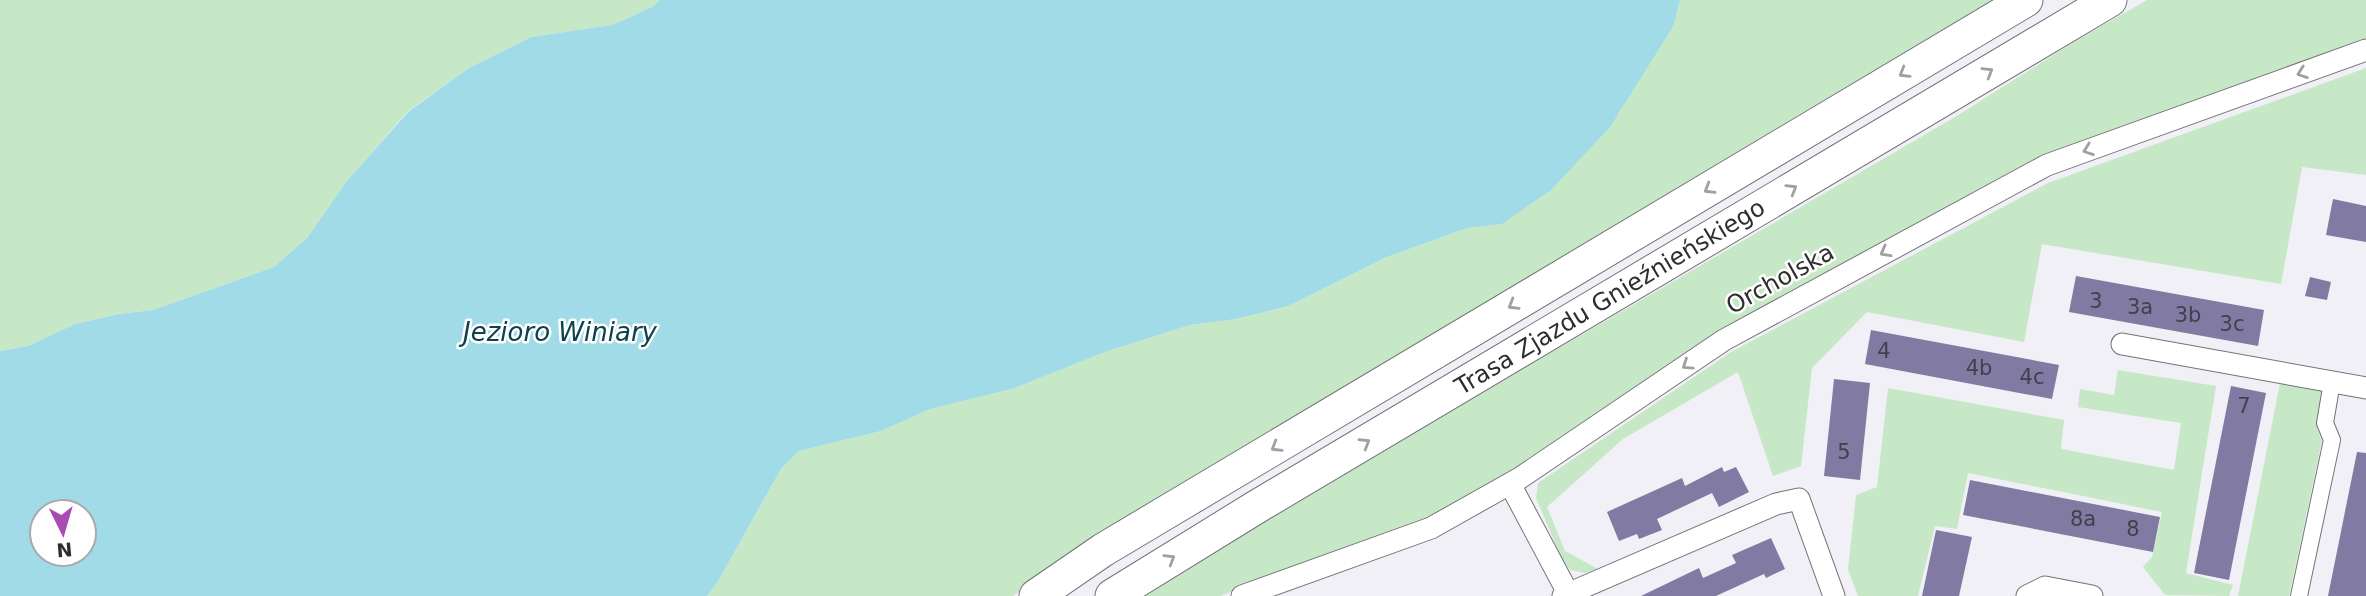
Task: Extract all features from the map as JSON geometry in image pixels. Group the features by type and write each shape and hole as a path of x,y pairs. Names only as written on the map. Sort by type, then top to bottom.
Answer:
{"main road":[{"name":"Trasa Zjazdu Gnieźnieńskiego","path":"1036,596 1155,519 2026,0"},
{"name":"Trasa Zjazdu Gnieźnieńskiego","path":"1112,596 1269,499 2110,0"}],"street":[{"name":"Orcholska","path":"1241,596 1431,528 1510,484 1724,340 2047,164 2366,50"},
{"path":"2122,344 2336,391 2366,388"},
{"path":"2299,596 2332,440 2325,423 2336,391"},
{"path":"1510,484 1566,595 1776,503 1799,499 1834,596"},
{"path":"2027,596 2045,587 2092,596"}],"green space":[{"path":"0,0 660,0 652,7 612,25 531,37 469,68 407,112 347,181 307,238 274,267 153,310 75,324 28,346 0,351"},
{"path":"1680,0 2005,0 1071,554 1013,596 707,596 781,469 799,451 881,431 930,409 1012,389 1105,352 1190,325 1236,319 1288,306 1387,257 1467,228 1502,224 1620,112 1626,98 1674,25"},
{"path":"2147,0 2366,0 2366,40 2042,155 1714,333 1514,472 1464,501 1461,498 1428,519 1221,596 1140,596 1256,525 1955,117 2074,42"},
{"path":"2366,68 2366,175 2302,167 2281,284 2042,244 2024,342 1867,312 1812,368 1801,466 1773,476 1738,372 1623,439 1547,507 1565,551 1598,569 1585,573 1571,570 1563,561 1536,498 1538,483 1731,352 2048,183"},
{"path":"2118,370 2216,386 2186,573 2233,585 2229,596 2165,595 2143,567 2152,557 2162,512 1968,473 1957,529 1935,526 1918,596 1858,596 1848,570 1856,495 1877,487 1888,388 2064,420 2061,449 2174,470 2181,423 2078,407 2080,389 2114,395"},
{"path":"2282,373 2323,380 2317,429 2322,441 2289,596 2238,596"}],"water":[{"name":"Jezioro Winiary","path":"660,0 1680,0 1674,25 1610,127 1551,190 1502,224 1467,228 1387,257 1288,306 1236,319 1190,325 1105,352 1012,389 930,409 881,431 799,451 781,469 707,596 0,596 0,351 28,346 75,324 153,310 274,267 307,238 347,181 408,112 469,68 531,37 612,25 652,7"}],"building":[{"path":"2333,199 2366,206 2366,242 2326,235"},
{"path":"2076,276 2264,310 2258,346 2069,312"},
{"path":"2310,277 2331,282 2327,300 2305,296"},
{"path":"1871,330 2059,365 2052,399 1865,364"},
{"path":"1834,379 1870,383 1860,480 1824,476"},
{"path":"2231,386 2266,393 2229,580 2194,573"},
{"path":"2357,452 2366,453 2366,596 2328,596"},
{"path":"1722,467 1724,472 1736,467 1749,492 1719,507 1712,493 1657,519 1662,530 1639,539 1637,534 1619,541 1607,512 1682,478 1685,486"},
{"path":"1970,480 2160,517 2153,552 1963,515"},
{"path":"1936,530 1972,537 1959,596 1922,596"},
{"path":"1771,538 1785,569 1766,578 1764,574 1716,596 1641,596 1699,568 1703,578 1736,563 1732,555"}]}
